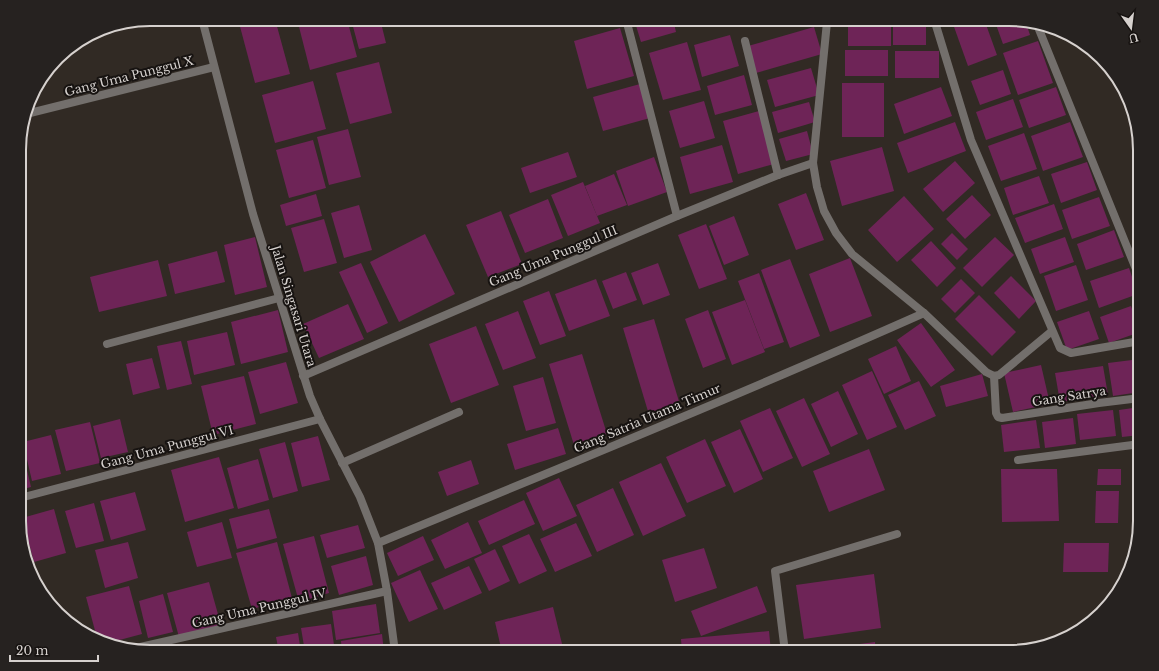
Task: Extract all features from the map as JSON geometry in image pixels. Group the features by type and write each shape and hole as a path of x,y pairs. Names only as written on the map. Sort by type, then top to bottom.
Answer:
{"street":[{"name":"Jalan Singasari Utara","path":"204,26 253,214 303,376 320,419 360,497 378,543 387,591 394,645"},
{"path":"628,26 677,216"},
{"path":"827,26 813,163 817,187 824,211 836,233 852,254 924,313 986,372 994,376 999,375 1052,331"},
{"path":"936,26 971,140 1060,348 1071,354 1133,342"},
{"path":"1039,30 1133,262"},
{"path":"745,41 778,175"},
{"name":"Gang Uma Punggul X","path":"32,112 214,67"},
{"name":"Gang Uma Punggul III","path":"303,376 677,216 778,175 813,163"},
{"path":"107,344 279,298"},
{"name":"Gang Satria Utama Timur","path":"378,543 639,435 924,313"},
{"name":"Gang Satrya","path":"994,376 996,414 998,418 1133,399"},
{"path":"342,463 459,412"},
{"name":"Gang Uma Punggul VI","path":"26,496 320,419"},
{"path":"1018,460 1133,445"},
{"path":"784,645 775,571 897,534"},
{"name":"Gang Uma Punggul IV","path":"149,645 387,591"}],"building":[{"path":"240,26 277,26 290,74 255,83"},
{"path":"299,26 349,26 357,57 310,70"},
{"path":"353,26 382,26 386,43 359,49"},
{"path":"636,26 675,26 676,32 641,42"},
{"path":"848,26 891,26 891,46 848,46"},
{"path":"893,26 926,26 926,45 893,45"},
{"path":"954,26 987,26 997,55 968,66"},
{"path":"997,26 1027,27 1030,35 1003,44"},
{"path":"814,27 822,54 756,73 748,46"},
{"path":"620,28 634,76 587,89 574,41"},
{"path":"730,35 739,66 702,77 694,45"},
{"path":"1038,41 1053,83 1018,95 1003,53"},
{"path":"687,42 701,90 663,100 649,53"},
{"path":"845,50 888,50 888,76 845,76"},
{"path":"895,51 939,51 939,78 895,78"},
{"path":"379,62 392,113 350,124 336,73"},
{"path":"811,68 819,95 775,107 767,80"},
{"path":"1003,70 1011,94 980,105 971,81"},
{"path":"744,75 752,105 715,115 707,86"},
{"path":"313,81 326,129 275,143 262,95"},
{"path":"842,83 884,83 884,137 842,137"},
{"path":"640,84 650,118 603,131 593,97"},
{"path":"941,87 952,116 904,134 894,104"},
{"path":"1056,87 1066,115 1029,128 1019,100"},
{"path":"1013,99 1023,127 986,140 976,112"},
{"path":"704,101 715,138 680,148 669,111"},
{"path":"809,102 815,122 778,133 772,112"},
{"path":"759,111 774,164 738,174 723,121"},
{"path":"955,122 966,151 908,173 897,143"},
{"path":"1070,122 1083,157 1043,171 1031,136"},
{"path":"348,129 361,177 329,185 317,137"},
{"path":"807,131 813,154 786,161 779,139"},
{"path":"1024,133 1037,169 1001,181 988,146"},
{"path":"313,140 326,188 289,198 276,150"},
{"path":"722,145 733,182 690,194 680,157"},
{"path":"882,147 894,191 842,206 830,161"},
{"path":"568,152 577,177 530,193 521,168"},
{"path":"654,157 667,192 628,206 616,171"},
{"path":"955,161 975,183 943,212 923,189"},
{"path":"1087,162 1097,190 1061,203 1051,174"},
{"path":"614,174 627,205 597,216 585,186"},
{"path":"1039,176 1049,203 1013,215 1004,188"},
{"path":"583,182 600,223 568,236 551,195"},
{"path":"806,193 824,240 796,250 778,204"},
{"path":"316,194 322,216 286,226 280,205"},
{"path":"972,195 991,215 965,239 946,219"},
{"path":"904,196 934,229 897,262 868,230"},
{"path":"1099,197 1110,226 1072,239 1062,210"},
{"path":"548,199 563,238 525,253 509,215"},
{"path":"1054,204 1063,229 1025,243 1015,218"},
{"path":"359,205 372,250 344,258 331,213"},
{"path":"501,211 522,264 488,277 466,225"},
{"path":"734,216 749,255 724,265 709,226"},
{"path":"324,219 337,263 304,272 291,228"},
{"path":"706,224 727,279 699,289 678,235"},
{"path":"1114,230 1124,257 1086,270 1077,244"},
{"path":"952,233 968,249 957,260 941,244"},
{"path":"425,234 455,294 399,322 370,262"},
{"path":"255,237 267,287 235,295 224,245"},
{"path":"995,237 1014,255 982,287 963,268"},
{"path":"1065,237 1074,262 1040,274 1031,249"},
{"path":"931,241 956,268 937,287 911,260"},
{"path":"217,251 225,282 175,294 168,264"},
{"path":"850,258 872,316 830,332 809,274"},
{"path":"790,259 820,336 790,348 761,270"},
{"path":"158,260 167,296 99,312 90,277"},
{"path":"361,263 388,323 367,333 339,272"},
{"path":"658,263 670,295 643,305 631,273"},
{"path":"1076,265 1088,300 1056,311 1044,276"},
{"path":"1129,268 1133,280 1133,296 1099,308 1090,281"},
{"path":"626,272 637,300 613,309 602,281"},
{"path":"759,273 784,342 764,349 738,281"},
{"path":"1011,276 1036,301 1019,319 994,293"},
{"path":"596,279 610,316 569,331 555,294"},
{"path":"961,279 975,293 955,313 941,299"},
{"path":"549,291 566,336 540,345 523,301"},
{"path":"979,295 1016,332 992,356 955,319"},
{"path":"745,300 765,352 732,365 712,312"},
{"path":"348,304 364,339 319,358 303,324"},
{"path":"1131,306 1133,312 1133,334 1109,343 1100,317"},
{"path":"278,310 288,352 241,364 231,322"},
{"path":"708,310 726,359 703,368 685,319"},
{"path":"518,311 536,358 503,370 485,324"},
{"path":"1089,311 1099,339 1067,350 1057,322"},
{"path":"654,319 681,408 650,418 623,328"},
{"path":"921,323 955,370 931,387 897,340"},
{"path":"476,326 499,385 451,403 429,344"},
{"path":"227,332 235,365 194,375 187,341"},
{"path":"181,341 192,384 167,390 157,346"},
{"path":"896,346 911,381 884,394 868,359"},
{"path":"582,354 607,434 574,445 549,364"},
{"path":"152,358 160,388 133,395 126,364"},
{"path":"1133,360 1133,393 1113,396 1108,363"},
{"path":"286,362 298,403 260,414 248,372"},
{"path":"1041,365 1050,404 1013,412 1004,373"},
{"path":"1103,366 1108,395 1060,402 1055,373"},
{"path":"872,371 897,427 867,440 842,385"},
{"path":"982,374 988,396 946,407 940,386"},
{"path":"244,376 256,424 213,435 201,386"},
{"path":"543,377 556,423 526,431 513,386"},
{"path":"919,381 936,416 905,430 888,395"},
{"path":"838,391 858,434 831,447 811,404"},
{"path":"804,398 830,454 802,467 776,411"},
{"path":"770,408 793,458 763,472 740,421"},
{"path":"1133,408 1133,436 1122,437 1119,410"},
{"path":"1113,410 1116,436 1080,440 1077,414"},
{"path":"1073,418 1076,444 1045,448 1042,422"},
{"path":"120,419 128,452 101,458 93,426"},
{"path":"1036,420 1040,448 1004,452 1001,425"},
{"path":"90,422 100,463 66,471 55,430"},
{"path":"558,428 566,454 515,470 507,444"},
{"path":"740,429 763,479 734,493 711,442"},
{"path":"51,435 61,474 32,481 26,455 26,441"},
{"path":"318,436 330,480 302,487 291,443"},
{"path":"705,439 726,486 687,503 666,457"},
{"path":"285,442 298,491 273,498 259,449"},
{"path":"869,449 885,490 829,512 813,471"},
{"path":"219,457 234,508 185,522 171,470"},
{"path":"258,459 269,500 238,509 227,468"},
{"path":"471,460 479,484 447,496 438,472"},
{"path":"661,463 686,516 643,536 619,482"},
{"path":"26,466 31,487 26,488"},
{"path":"1001,469 1057,469 1059,521 1002,522"},
{"path":"1098,469 1121,469 1121,485 1097,485"},
{"path":"559,478 577,516 543,531 526,493"},
{"path":"613,488 634,535 597,552 576,505"},
{"path":"1096,491 1119,491 1118,523 1095,523"},
{"path":"135,492 146,530 111,540 100,501"},
{"path":"524,500 535,524 489,545 478,521"},
{"path":"94,503 104,541 76,548 65,511"},
{"path":"54,509 66,553 34,562 27,536 26,517"},
{"path":"269,509 277,538 237,549 229,519"},
{"path":"222,522 232,558 197,567 187,532"},
{"path":"468,522 482,553 445,569 431,540"},
{"path":"576,523 592,556 555,572 540,539"},
{"path":"358,525 365,548 327,558 320,535"},
{"path":"529,534 547,571 519,584 502,546"},
{"path":"314,536 329,593 299,602 283,544"},
{"path":"423,536 434,560 398,576 387,553"},
{"path":"128,542 138,578 105,588 95,550"},
{"path":"277,542 292,598 252,609 236,553"},
{"path":"1064,543 1109,543 1108,572 1063,572"},
{"path":"704,548 717,588 675,602 662,560"},
{"path":"495,549 510,581 489,591 474,559"},
{"path":"366,556 373,585 339,595 331,566"},
{"path":"469,566 482,593 444,610 431,583"},
{"path":"420,570 438,609 409,622 391,583"},
{"path":"874,574 881,628 804,639 796,585"},
{"path":"209,582 221,625 179,637 167,593"},
{"path":"129,586 142,634 117,641 95,632 86,597"},
{"path":"757,586 767,612 701,636 691,611"},
{"path":"163,594 173,632 148,638 139,601"},
{"path":"376,604 380,633 336,640 332,611"},
{"path":"553,607 562,645 500,645 495,622"},
{"path":"331,624 334,645 304,645 301,628"},
{"path":"769,631 770,645 681,645 681,639"},
{"path":"298,633 300,645 278,645 276,637"},
{"path":"382,634 383,645 341,645 341,641"},
{"path":"875,642 875,645 852,645"}]}
